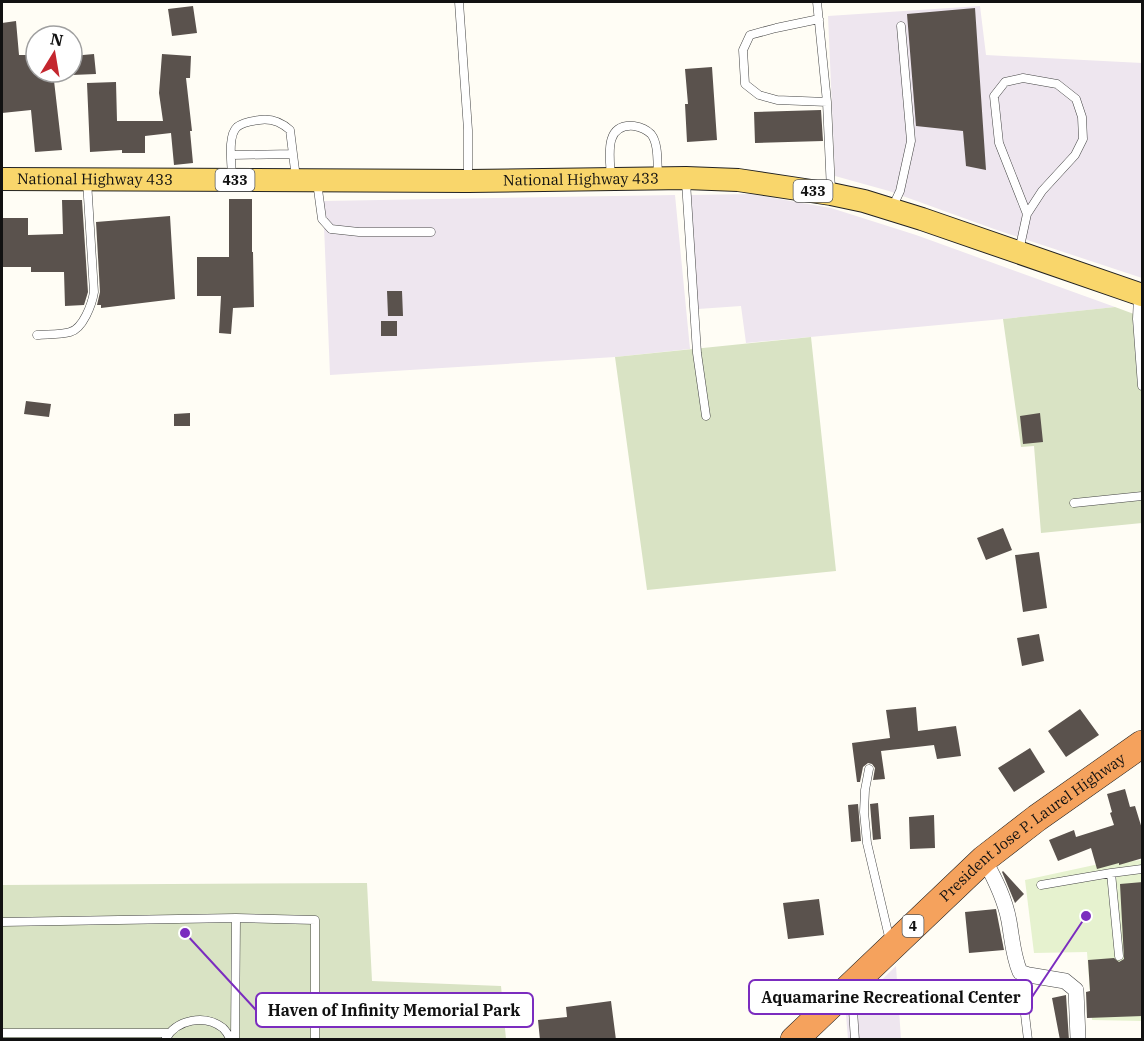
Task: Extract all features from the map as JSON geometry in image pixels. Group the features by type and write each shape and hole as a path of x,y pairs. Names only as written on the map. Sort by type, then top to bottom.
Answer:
{"highway":[{"name":"President Jose P. Laurel Highway","path":"794,1040 984,859 1037,818 1143,744"}],"main road":[{"name":"National Highway 433","path":"2,179 468,181 686,178 738,180 864,201 1140,294"}],"street":[{"path":"984,859 997,883 1009,918 1016,964 1020,972 1065,981 1076,990 1078,1038"}],"lane":[{"path":"459,2 468,130 468,181"},
{"path":"817,2 827,102 831,194"},
{"path":"819,19 776,27 750,35 743,50 745,84 759,95 777,99 827,102"},
{"path":"892,210 900,191 911,141 901,26"},
{"path":"1019,252 1027,214 1042,191 1075,155 1083,139 1082,117 1076,99 1057,84 1023,78 1005,82 994,96 999,144 1027,214"},
{"path":"232,180 231,139 235,128 243,123 263,119 281,122 290,130 293,154 322,219 331,229 358,232 431,232"},
{"path":"612,179 609,149 612,138 618,129 630,126 643,128 651,134 656,146 658,178"},
{"path":"232,155 293,154"},
{"path":"686,178 698,353 706,416"},
{"path":"37,335 72,332 80,325 92,305 94,292 87,179"},
{"path":"1140,294 1137,319 1143,386"},
{"path":"1074,503 1143,496"},
{"path":"869,768 864,812 867,843 891,946"},
{"path":"1041,885 1143,869"},
{"path":"1110,873 1119,956"},
{"path":"233,1040 236,918"},
{"path":"2,922 236,918 315,920 315,1040"},
{"path":"1020,972 1028,1040"},
{"path":"852,984 855,1040"},
{"path":"2,1033 167,1036 185,1022 205,1020 223,1028 233,1040"}],"shaded area":[{"path":"980,6 986,55 1142,63 1142,278 889,191 835,176 828,16"},
{"path":"751,194 831,208 916,235 1115,307 746,343 741,306 698,309 691,195"},
{"path":"675,195 690,349 615,357 330,375 323,201"},
{"path":"896,966 901,1039 848,1039 846,1015"}],"green space":[{"path":"1115,307 1142,317 1142,523 1041,533 1034,446 1021,447 1003,319"},
{"path":"811,337 836,571 647,590 615,357"},
{"path":"1142,860 1142,1021 1092,1020 1087,952 1034,953 1025,880 1099,864"},
{"path":"367,883 372,981 501,986 506,1039 2,1039 2,885"}],"building":[{"path":"193,6 197,33 172,36 168,9"},
{"path":"975,8 986,170 966,166 963,131 916,126 907,14"},
{"path":"16,21 19,55 24,55 24,84 54,84 62,150 35,152 31,110 2,113 2,23"},
{"path":"94,54 96,74 84,74 84,55"},
{"path":"162,54 191,56 190,78 186,78 193,163 174,165 171,133 145,136 145,153 122,153 122,150 90,152 87,83 116,82 117,121 163,121 159,93"},
{"path":"712,67 717,140 687,142 685,104 688,104 685,69"},
{"path":"821,110 823,141 755,143 754,112"},
{"path":"229,199 252,199 254,307 233,308 231,334 219,333 221,296 197,296 197,257 229,257"},
{"path":"62,200 82,200 88,292 84,305 65,306 64,272 31,272 31,267 3,267 3,218 28,218 28,235 63,234"},
{"path":"170,216 175,299 101,308 101,305 97,305 100,292 96,222"},
{"path":"387,291 402,291 403,316 388,316"},
{"path":"381,321 397,321 397,336 381,336"},
{"path":"26,401 51,404 49,417 24,414"},
{"path":"190,413 190,426 174,426 174,414"},
{"path":"1040,413 1043,442 1023,444 1020,416"},
{"path":"1003,528 1012,550 986,560 977,538"},
{"path":"1039,552 1047,608 1023,612 1015,555"},
{"path":"1039,634 1044,661 1022,666 1017,638"},
{"path":"916,707 918,731 956,726 961,756 937,759 934,745 881,751 885,779 873,780 875,768 868,763 863,767 860,782 857,782 852,743 890,738 886,710"},
{"path":"1080,709 1099,735 1066,757 1048,731"},
{"path":"1030,748 1045,772 1014,792 998,768"},
{"path":"1125,789 1130,807 1135,806 1143,832 1143,858 1097,869 1091,848 1058,861 1049,840 1074,830 1076,837 1114,825 1107,794"},
{"path":"878,803 881,839 873,840 870,804"},
{"path":"858,804 861,841 851,842 848,805"},
{"path":"934,815 935,848 910,849 909,817"},
{"path":"1002,872 1024,894 1015,903"},
{"path":"1143,882 1143,1016 1087,1018 1086,992 1090,991 1088,960 1114,958 1119,962 1124,959 1120,884"},
{"path":"819,899 824,935 788,939 783,903"},
{"path":"996,909 1004,950 969,953 965,912"},
{"path":"1066,995 1069,1040 1060,1040 1052,998"},
{"path":"611,1001 616,1040 540,1040 538,1020 567,1017 566,1007"}],"place":[{"name":"Aquamarine Recreational Center","path":"1086,916"},
{"name":"Haven of Infinity Memorial Park","path":"185,933"}]}
